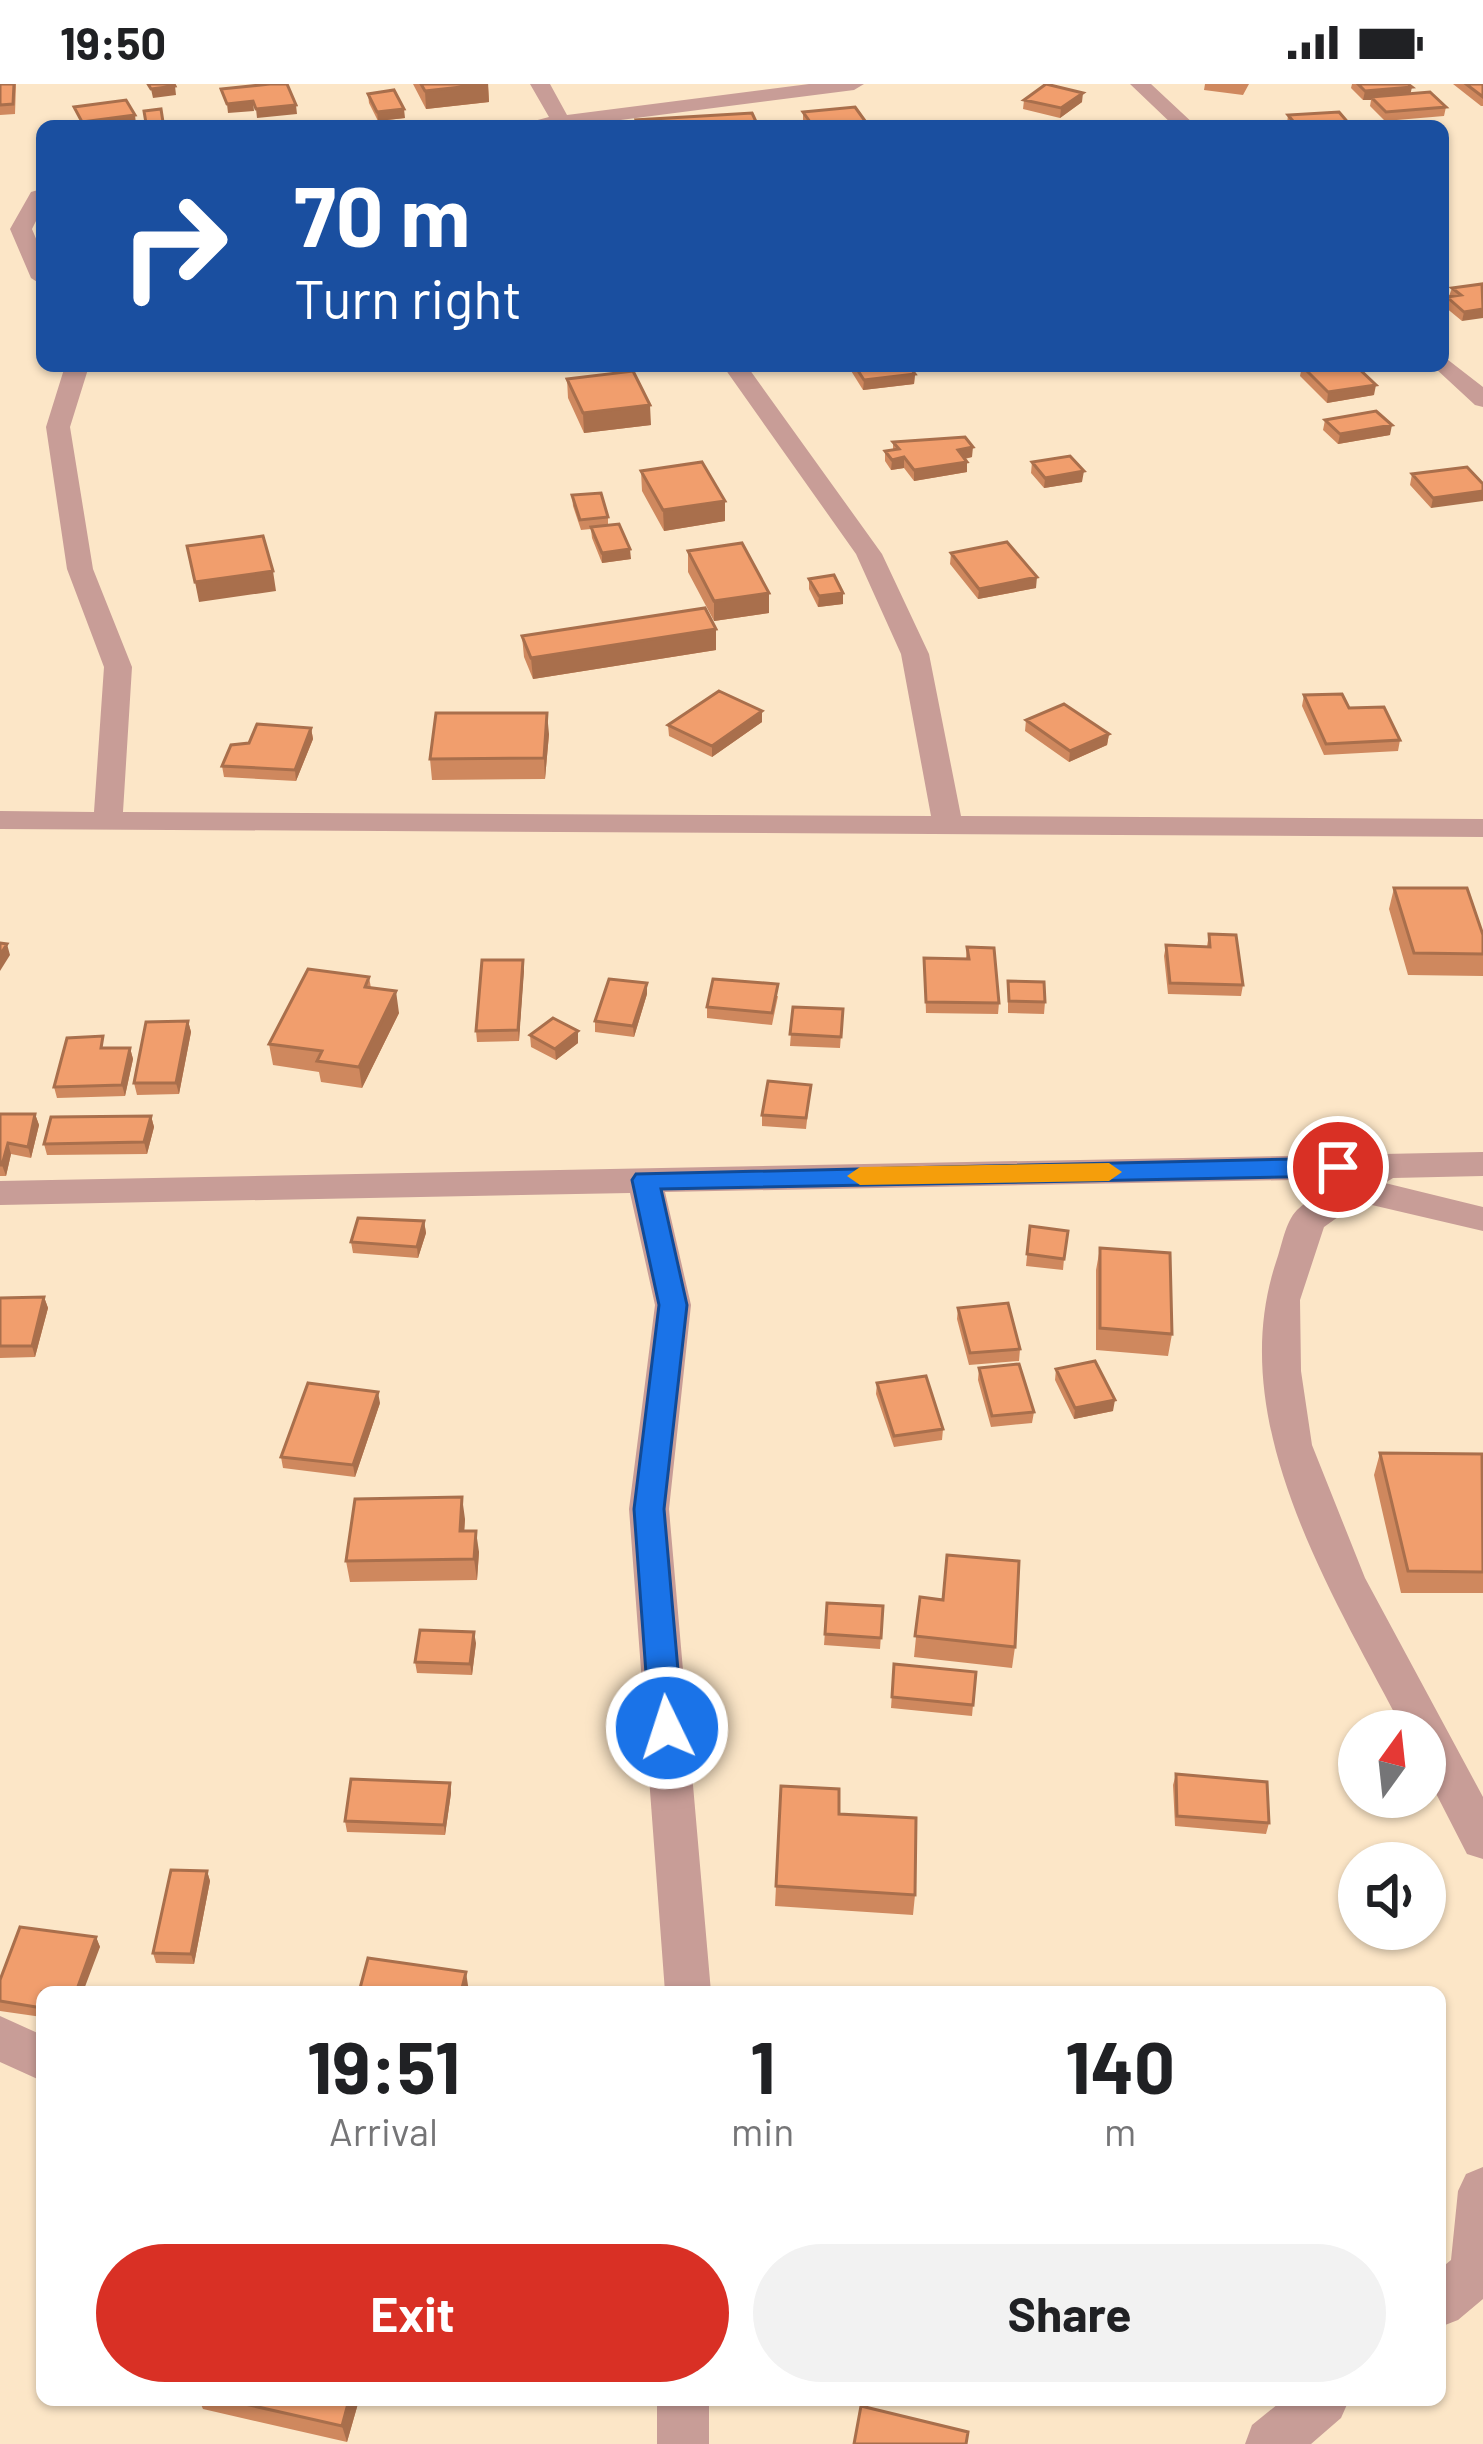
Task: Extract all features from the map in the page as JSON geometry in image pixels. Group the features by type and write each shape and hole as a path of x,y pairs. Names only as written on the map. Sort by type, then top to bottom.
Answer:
{"street":[{"path":"540,84 560,120"},
{"path":"584,120 854,84"},
{"path":"1140,84 1179,120"},
{"path":"33,196 21,229 36,264"},
{"path":"1449,369 1483,400"},
{"path":"75,372 58,428 80,569 118,667 108,818"},
{"path":"739,372 868,554 915,655 948,826"},
{"path":"0,820 1483,828"},
{"path":"0,1193 645,1180 1369,1177 1483,1165"},
{"path":"1369,1177 1483,1219"},
{"path":"1369,1177 1308,1220 1282,1300 1282,1371 1293,1445 1346,1580 1483,1840"},
{"path":"645,1180 673,1305 649,1509 688,1986"},
{"path":"0,2038 36,2056"},
{"path":"1446,2297 1475,2273 1483,2191"},
{"path":"683,2406 683,2444"},
{"path":"1271,2444 1316,2406"}],"building":[{"path":"0,84 14,84 13,104 0,105"},
{"path":"148,84 174,84 175,86 151,89"},
{"path":"287,84 296,105 256,109 253,101 227,104 221,89"},
{"path":"421,84 488,84 425,91"},
{"path":"1046,84 1083,93 1061,108 1024,100"},
{"path":"1358,84 1408,84 1412,87 1365,91"},
{"path":"1466,84 1483,84 1483,97"},
{"path":"394,90 404,109 377,112 368,94"},
{"path":"1430,92 1446,107 1386,112 1371,97"},
{"path":"126,100 135,115 81,120 74,107"},
{"path":"855,107 864,120 809,120 803,112"},
{"path":"161,109 163,120 146,120 144,111"},
{"path":"1339,112 1346,120 1292,120 1288,115"},
{"path":"752,113 755,120 636,120"},
{"path":"1482,284 1483,309 1464,312 1449,299 1461,295 1452,288"},
{"path":"634,372 650,405 583,413 567,379"},
{"path":"859,372 915,374 864,380"},
{"path":"1308,372 1362,372 1376,385 1328,392"},
{"path":"1376,411 1392,425 1340,434 1325,420"},
{"path":"965,437 973,447 958,450 967,462 914,470 904,457 892,460 885,451 899,449 893,442"},
{"path":"1070,456 1084,471 1045,478 1032,462"},
{"path":"702,462 725,501 663,510 641,471"},
{"path":"1467,467 1483,484 1483,491 1433,498 1412,474"},
{"path":"601,493 608,517 580,520 572,495"},
{"path":"619,524 630,549 602,553 591,527"},
{"path":"263,536 273,571 195,582 187,546"},
{"path":"1007,542 1037,577 979,589 951,553"},
{"path":"742,543 769,593 714,601 688,551"},
{"path":"834,575 843,593 819,596 809,579"},
{"path":"705,608 716,629 531,658 522,636"},
{"path":"719,691 762,711 712,746 668,725"},
{"path":"1342,694 1349,708 1384,707 1400,740 1326,744 1304,695"},
{"path":"1064,704 1109,734 1070,751 1026,720"},
{"path":"436,713 547,713 544,758 430,759"},
{"path":"257,724 311,728 295,770 222,766 231,745 249,743"},
{"path":"1394,888 1467,888 1483,935 1483,954 1414,953"},
{"path":"1209,934 1236,935 1243,985 1170,983 1166,945 1210,947"},
{"path":"967,947 994,948 999,1003 926,1002 924,958 969,959"},
{"path":"482,960 523,960 518,1030 476,1031"},
{"path":"308,969 369,977 365,987 396,991 359,1067 317,1061 322,1051 269,1044"},
{"path":"609,979 647,983 633,1026 595,1021"},
{"path":"713,979 778,984 772,1013 707,1007"},
{"path":"1008,981 1044,982 1045,1002 1009,1001"},
{"path":"793,1007 843,1009 841,1037 790,1034"},
{"path":"553,1018 578,1031 555,1049 530,1035"},
{"path":"188,1021 176,1083 134,1083 146,1022"},
{"path":"103,1036 101,1048 130,1048 122,1085 54,1087 67,1038"},
{"path":"768,1081 811,1085 806,1118 762,1115"},
{"path":"0,1114 35,1114 28,1147 8,1143 2,1165 0,1165"},
{"path":"151,1116 144,1142 44,1144 51,1117"},
{"path":"358,1218 424,1221 417,1247 351,1242"},
{"path":"1030,1226 1068,1231 1064,1259 1027,1254"},
{"path":"1100,1248 1170,1253 1172,1334 1100,1328"},
{"path":"44,1297 32,1346 0,1346 0,1298"},
{"path":"1008,1303 1020,1349 970,1353 958,1308"},
{"path":"1095,1361 1115,1400 1075,1408 1056,1369"},
{"path":"1019,1364 1034,1412 992,1416 979,1368"},
{"path":"926,1376 943,1429 894,1436 877,1383"},
{"path":"308,1383 378,1392 353,1465 281,1457"},
{"path":"1380,1453 1482,1454 1483,1572 1408,1571"},
{"path":"462,1497 460,1531 476,1531 474,1559 346,1561 355,1499"},
{"path":"947,1555 1019,1561 1015,1647 915,1636 920,1597 943,1600"},
{"path":"827,1603 883,1606 881,1638 825,1634"},
{"path":"420,1630 474,1632 470,1664 415,1662"},
{"path":"894,1664 976,1672 973,1705 892,1697"},
{"path":"1176,1774 1267,1782 1269,1823 1177,1816"},
{"path":"351,1779 450,1783 444,1825 345,1821"},
{"path":"781,1786 839,1789 839,1814 916,1818 915,1895 776,1886"},
{"path":"171,1870 207,1871 191,1954 153,1953"},
{"path":"20,1927 96,1937 78,1986 36,1986 36,2007 0,2001 0,1980"},
{"path":"368,1958 466,1972 462,1986 361,1986"},
{"path":"254,2406 347,2406 342,2426"},
{"path":"861,2406 968,2432 966,2444 854,2444"}],"slow traffic":[{"path":"860,1176 1109,1172"}],"route":[{"path":"667,1728 649,1509 673,1305 645,1180 1338,1167"}]}
